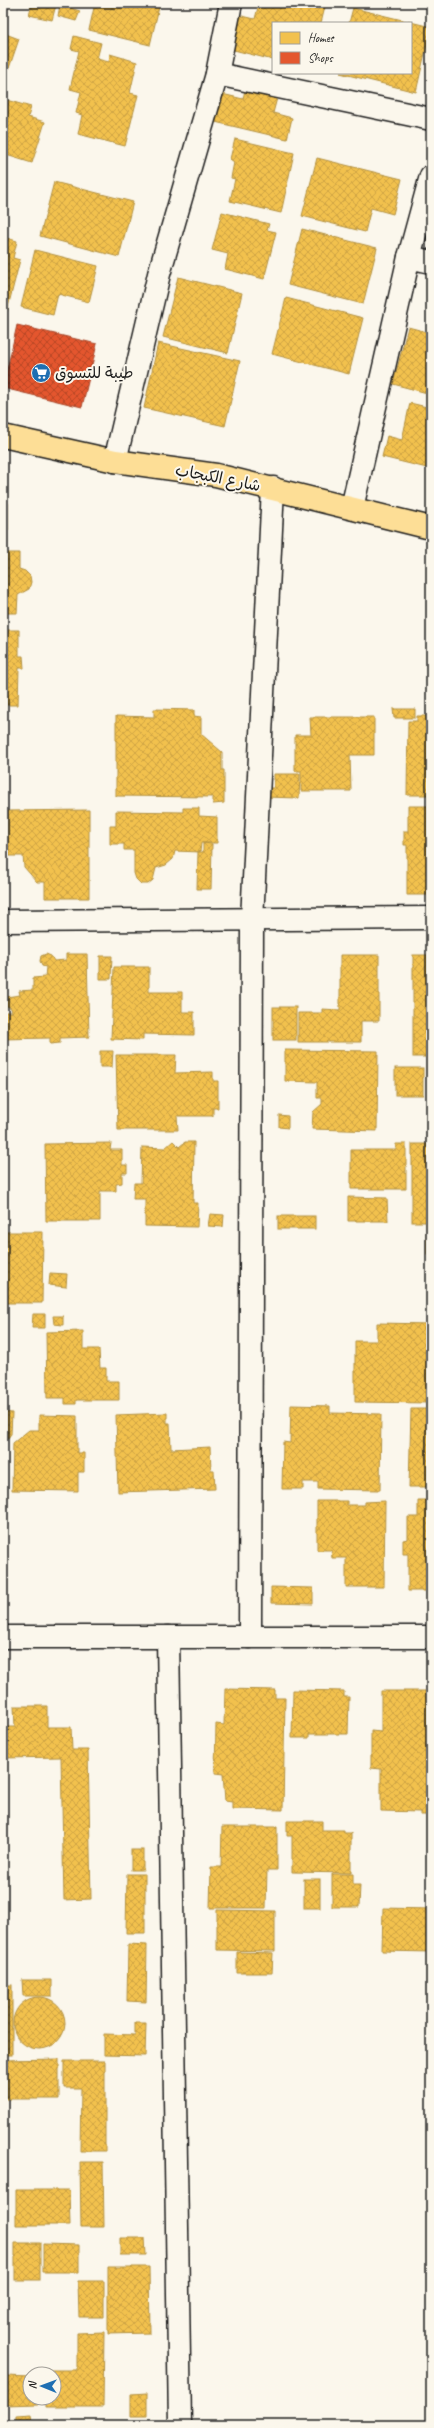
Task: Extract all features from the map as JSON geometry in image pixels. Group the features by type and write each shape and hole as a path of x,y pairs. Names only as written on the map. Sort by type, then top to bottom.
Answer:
{"main road":[{"name":"شارع الكبجاب","path":"6,438 115,461 216,476 273,488 431,528"}],"street":[{"path":"115,461 159,274 217,74 231,3"},
{"path":"217,74 431,119"},
{"path":"352,508 409,257 431,176"},
{"path":"409,257 431,262"},
{"path":"250,1637 252,920 273,488"},
{"path":"3,921 431,918"},
{"path":"3,1637 431,1637"},
{"path":"168,1637 180,2425"}],"building: Homes":[{"path":"32,3 56,5 52,20 29,15"},
{"path":"95,3 160,3 150,45 89,30"},
{"path":"259,3 326,3 321,22 272,22 272,60 230,49 238,15 255,19"},
{"path":"60,5 80,11 76,21 58,16"},
{"path":"353,8 410,22 349,22"},
{"path":"412,22 431,27 416,92 344,74 412,74"},
{"path":"3,33 19,39 6,77 3,76"},
{"path":"74,36 101,43 97,59 109,62 110,54 137,62 130,93 138,95 125,146 78,134 82,115 76,113 81,92 70,89 79,51 71,49"},
{"path":"245,90 277,98 273,113 292,118 287,139 215,122 222,94 243,99"},
{"path":"3,99 31,107 28,117 45,122 32,163 3,154"},
{"path":"235,139 294,153 281,213 230,201 235,179 231,178 234,162 230,159"},
{"path":"317,158 402,179 393,214 371,208 365,232 302,216"},
{"path":"54,182 133,202 119,257 40,236"},
{"path":"222,212 269,224 267,230 276,232 264,279 225,269 228,254 212,250"},
{"path":"302,229 377,248 363,304 288,285"},
{"path":"3,237 17,241 13,258 20,260 7,311 3,310"},
{"path":"35,250 98,266 89,302 58,294 53,315 21,307"},
{"path":"178,277 242,293 228,353 163,337"},
{"path":"286,298 363,318 349,374 272,354"},
{"path":"408,327 431,333 431,394 393,384"},
{"path":"158,343 240,361 225,426 144,408"},
{"path":"410,403 431,408 431,469 382,457 387,436 402,440"},
{"path":"3,502 8,503 8,530 3,530"},
{"path":"3,553 19,553 19,569 25,571 30,576 31,582 29,589 18,595 17,613 3,613"},
{"path":"3,630 19,630 19,656 23,656 24,668 19,668 18,705 3,705"},
{"path":"154,709 194,710 194,716 201,717 201,734 222,752 222,770 224,770 224,803 213,804 213,797 116,796 116,716 154,717"},
{"path":"393,709 415,709 415,718 394,718"},
{"path":"417,716 431,716 431,795 407,795 408,721 417,721"},
{"path":"310,717 374,717 374,755 350,755 351,791 301,791 301,771 295,771 295,735 311,735"},
{"path":"274,774 300,774 299,798 264,797 264,788 274,788"},
{"path":"408,806 431,806 431,895 407,895 407,845 404,845 404,831 408,831"},
{"path":"183,808 199,808 199,816 217,817 217,843 201,843 200,852 175,851 173,859 166,865 156,868 153,880 148,884 141,884 136,879 134,873 134,850 124,850 124,844 110,844 110,826 116,826 116,811 183,812"},
{"path":"89,810 89,898 45,898 45,882 37,882 24,867 23,856 8,856 8,811"},
{"path":"203,843 212,844 211,889 197,889 198,852 203,852"},
{"path":"46,954 51,956 54,961 66,960 66,954 87,954 89,1037 60,1038 60,1043 50,1044 50,1038 3,1039 3,1012 12,1012 11,1008 7,1006 5,1002 6,997 20,995 19,991 33,990 33,978 45,977 46,967 42,966 40,961 41,956"},
{"path":"340,955 379,955 379,1021 361,1021 361,1042 298,1042 298,1013 322,1013 322,1009 340,1010"},
{"path":"413,955 431,955 431,1057 413,1057"},
{"path":"100,956 112,956 111,979 100,979"},
{"path":"114,967 149,967 149,992 182,992 182,1012 194,1012 194,1035 143,1034 143,1040 111,1039"},
{"path":"273,1007 296,1007 296,1040 273,1040"},
{"path":"285,1050 378,1051 377,1131 312,1129 313,1112 322,1104 322,1098 317,1098 317,1082 285,1081"},
{"path":"100,1051 113,1051 112,1067 100,1067"},
{"path":"116,1055 176,1055 175,1073 213,1072 213,1081 218,1081 218,1108 213,1108 213,1116 177,1116 178,1130 118,1130"},
{"path":"395,1068 423,1068 423,1095 395,1095"},
{"path":"279,1115 288,1116 288,1128 279,1127"},
{"path":"173,1141 179,1147 185,1142 194,1142 193,1203 198,1203 197,1227 145,1226 145,1199 133,1199 134,1183 141,1183 142,1147 165,1148"},
{"path":"111,1143 110,1150 122,1150 122,1165 127,1165 127,1173 122,1173 122,1183 116,1184 116,1191 100,1191 100,1221 46,1221 45,1144"},
{"path":"396,1144 406,1144 406,1189 351,1189 351,1150 396,1150"},
{"path":"412,1144 431,1144 431,1222 412,1222"},
{"path":"348,1197 387,1198 388,1221 348,1221"},
{"path":"210,1214 224,1215 223,1227 208,1226"},
{"path":"278,1216 315,1216 315,1229 278,1229"},
{"path":"427,1231 431,1231 431,1254 427,1254"},
{"path":"3,1232 43,1232 42,1303 3,1303"},
{"path":"50,1273 67,1274 66,1287 49,1285"},
{"path":"33,1314 45,1314 45,1328 32,1328"},
{"path":"53,1316 63,1316 63,1325 54,1324"},
{"path":"377,1323 431,1324 431,1403 355,1402 355,1341 377,1341"},
{"path":"83,1331 83,1349 99,1349 100,1368 106,1368 106,1381 119,1381 119,1400 76,1400 76,1404 65,1404 65,1398 47,1398 46,1332"},
{"path":"291,1405 330,1406 330,1413 381,1414 380,1490 318,1489 318,1482 303,1482 303,1489 282,1489 283,1442 290,1443"},
{"path":"411,1409 431,1409 431,1487 409,1487"},
{"path":"3,1412 12,1413 11,1434 3,1444"},
{"path":"167,1413 167,1423 170,1423 171,1449 210,1447 211,1470 214,1470 215,1489 118,1492 116,1415"},
{"path":"39,1415 77,1416 77,1453 84,1453 84,1472 78,1472 78,1491 12,1490 13,1443 29,1430 39,1430"},
{"path":"418,1500 431,1500 431,1591 408,1591 408,1554 403,1554 403,1540 408,1539 408,1517 418,1517"},
{"path":"317,1501 347,1501 347,1505 365,1505 365,1502 385,1501 384,1587 346,1587 346,1558 332,1558 331,1550 317,1550"},
{"path":"271,1587 313,1588 313,1604 271,1603"},
{"path":"225,1689 275,1690 275,1698 285,1698 283,1810 232,1809 232,1802 225,1801 223,1774 215,1773 216,1724 224,1725"},
{"path":"293,1690 344,1691 344,1697 349,1697 348,1734 309,1734 309,1738 292,1738"},
{"path":"381,1691 431,1691 431,1743 427,1743 427,1769 431,1769 431,1815 420,1815 420,1812 381,1811 381,1769 371,1768 371,1731 381,1732"},
{"path":"14,1706 47,1706 47,1727 71,1727 72,1750 88,1750 91,1899 64,1900 61,1757 3,1758 3,1727 15,1727"},
{"path":"287,1821 322,1821 322,1830 344,1830 344,1833 351,1833 351,1873 292,1872 292,1836 287,1836"},
{"path":"222,1827 277,1827 277,1870 267,1870 266,1908 210,1908 211,1867 221,1867"},
{"path":"131,1850 143,1850 143,1870 131,1870"},
{"path":"127,1874 145,1874 145,1933 126,1933"},
{"path":"332,1874 353,1874 353,1885 360,1885 359,1907 332,1907"},
{"path":"304,1879 320,1879 320,1908 304,1908"},
{"path":"383,1908 431,1909 431,1952 382,1951"},
{"path":"217,1910 275,1911 275,1951 217,1950"},
{"path":"128,1944 147,1945 146,2002 127,2001"},
{"path":"237,1952 273,1953 272,1973 237,1973"},
{"path":"22,1980 52,1980 52,1996 23,1996"},
{"path":"3,1985 12,1985 12,2055 3,2055"},
{"path":"34,1997 44,1997 58,2004 65,2018 65,2028 58,2042 44,2049 34,2049 24,2045 17,2038 13,2028 13,2018 17,2008 24,2001"},
{"path":"135,2023 146,2023 145,2056 104,2055 104,2034 135,2035"},
{"path":"59,2059 59,2099 3,2099 3,2060"},
{"path":"64,2061 105,2061 105,2151 80,2151 81,2088 64,2088"},
{"path":"80,2162 103,2162 104,2227 81,2227"},
{"path":"16,2190 69,2190 70,2225 16,2225"},
{"path":"120,2238 145,2238 146,2255 120,2255"},
{"path":"15,2243 40,2243 40,2280 15,2280"},
{"path":"43,2244 79,2245 79,2272 43,2272"},
{"path":"108,2267 149,2267 150,2333 108,2334"},
{"path":"78,2281 104,2281 104,2317 79,2317"},
{"path":"104,2332 103,2407 45,2407 62,2406 62,2370 77,2370 77,2333"},
{"path":"3,2369 6,2369 7,2376 22,2377 22,2404 5,2405 3,2408"},
{"path":"147,2393 147,2416 131,2416 131,2394"},
{"path":"31,2415 32,2424 16,2425 16,2416"}],"building: Shops":[{"path":"17,325 97,344 82,407 3,388"}],"place":[{"name":"طيبة للتسوق","path":"41,373"}]}
